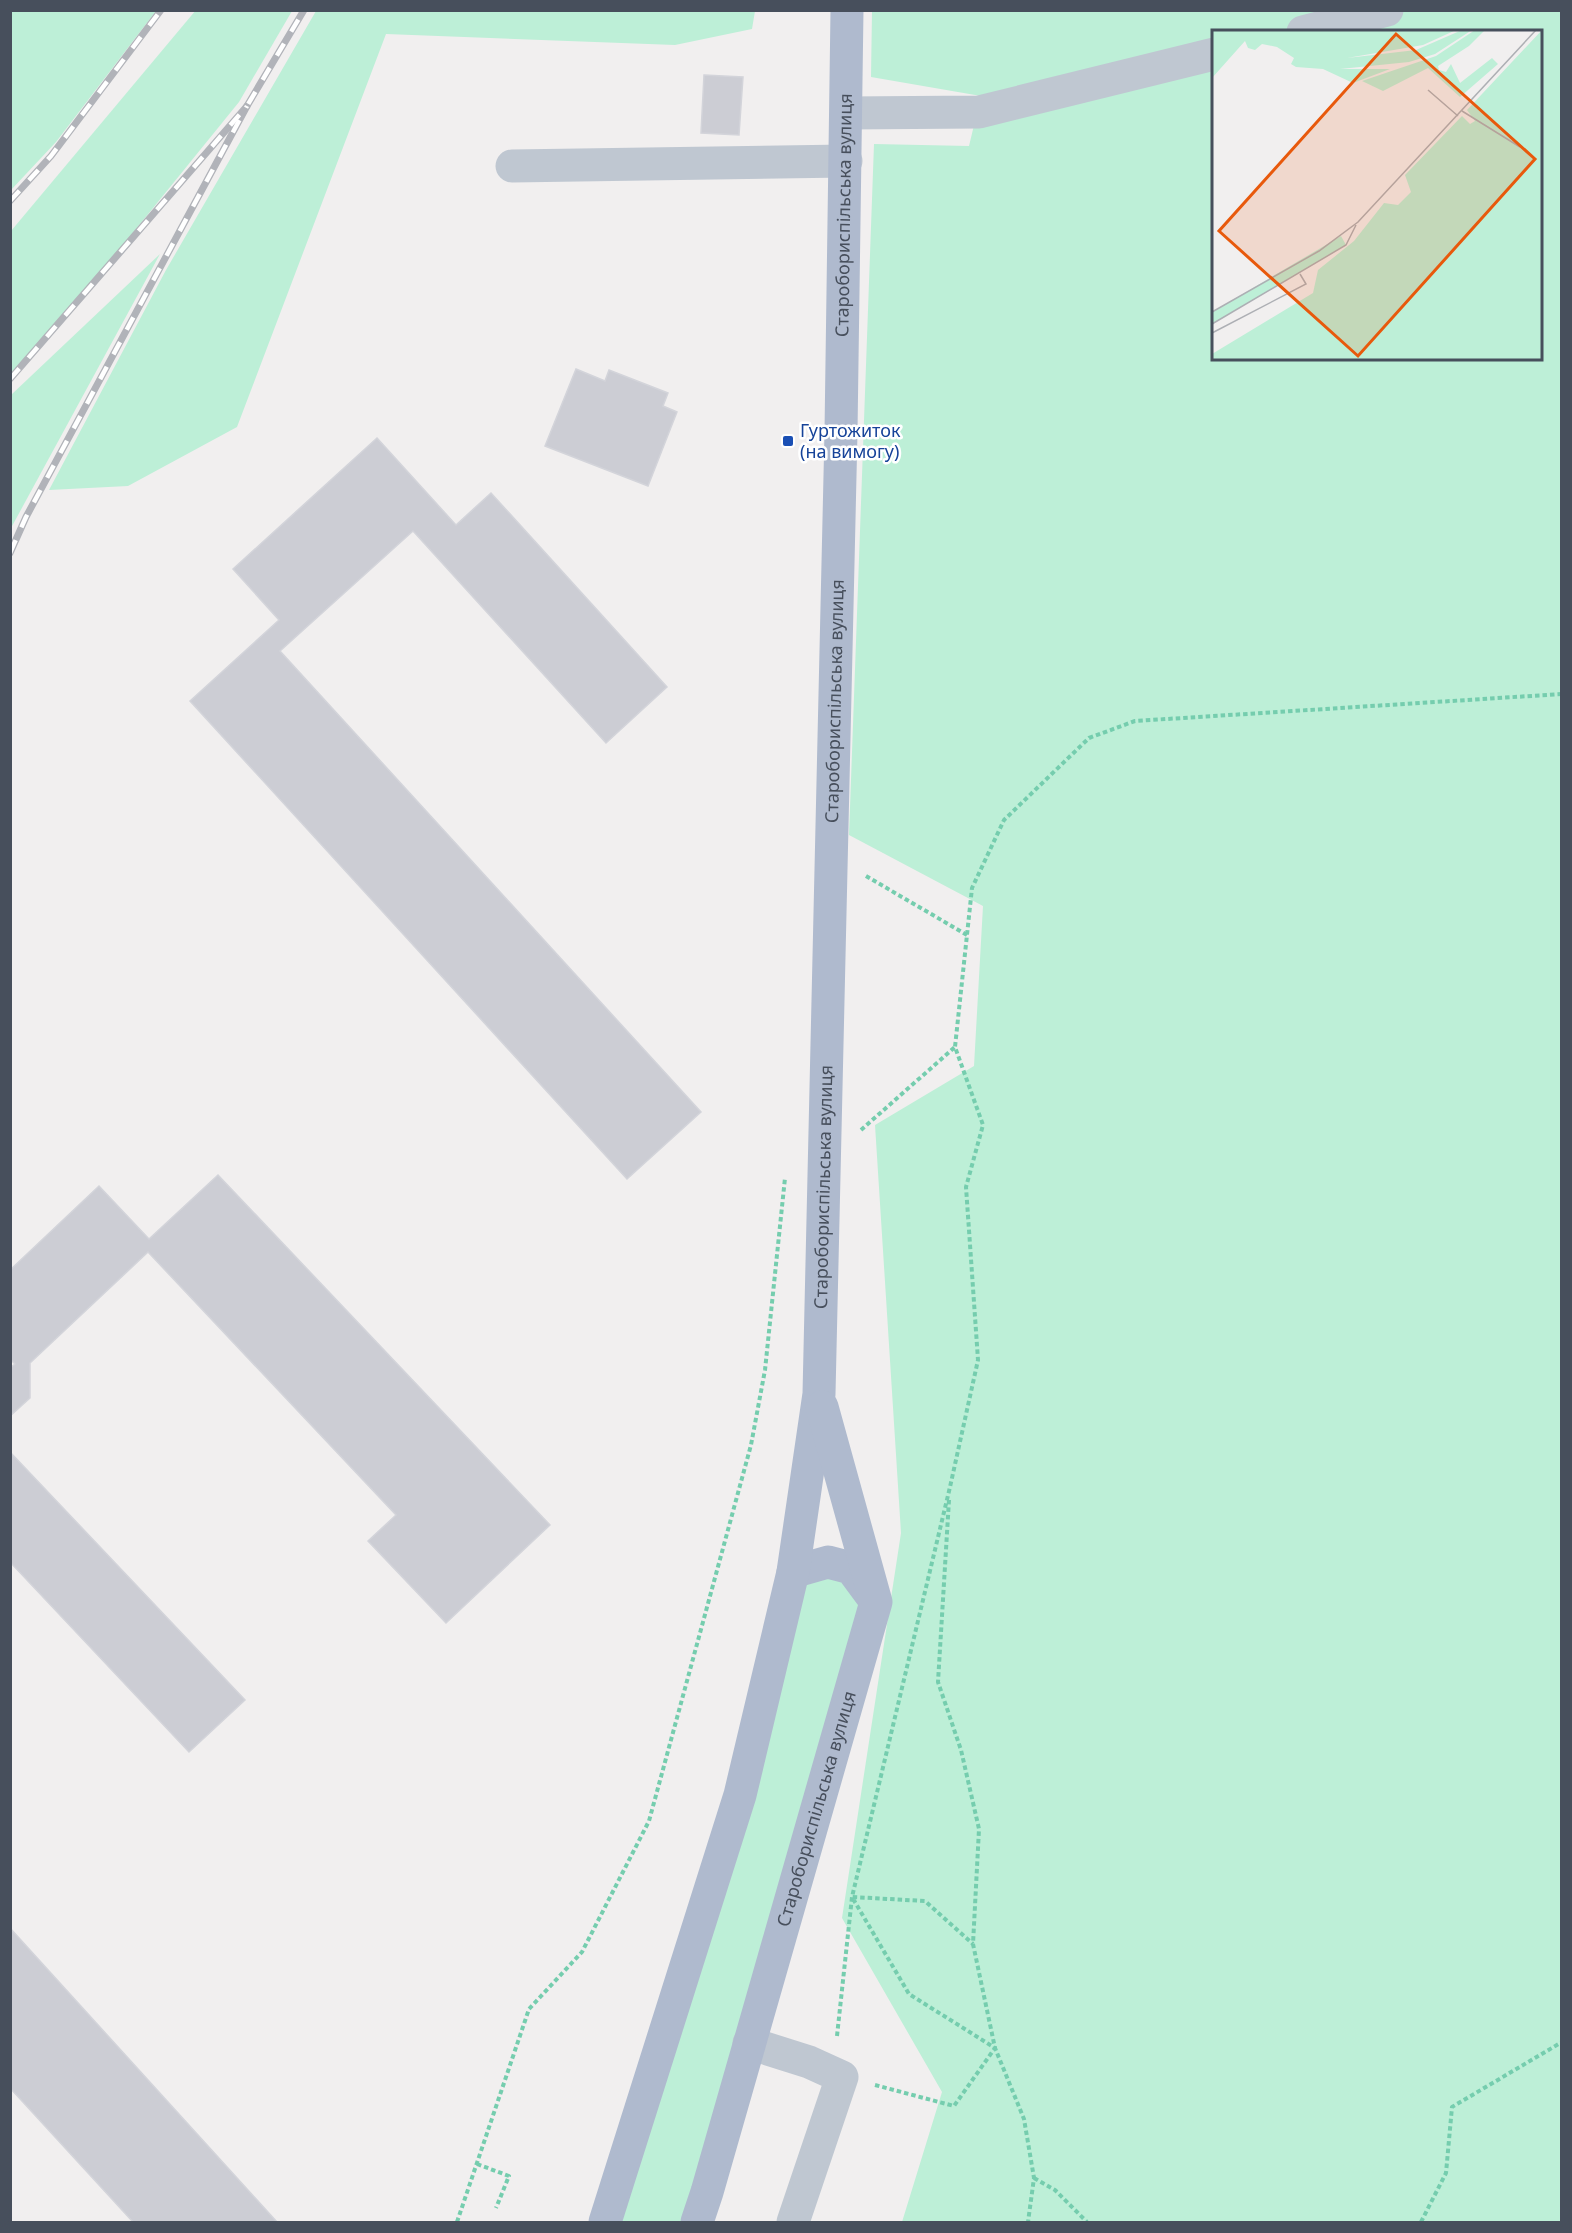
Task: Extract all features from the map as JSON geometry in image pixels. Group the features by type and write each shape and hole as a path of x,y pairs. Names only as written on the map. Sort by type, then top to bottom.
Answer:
{"main road":[{"name":"Старобориспільська вулиця","path":"605,2223 740,1795 793,1572 819,1394 847,113 847,10"},
{"name":"Старобориспільська вулиця","path":"697,2223 876,1602 819,1394"},
{"path":"793,1572 828,1562 850,1568 876,1602"}],"lane":[{"path":"1311,30 1387,10"},
{"path":"847,113 979,112 1212,54"},
{"path":"512,166 846,161"},
{"path":"749,2043 838,2074 793,2223"}],"path":[{"path":"995,2048 954,2106 838,2074 852,1897 978,1360 966,1187 983,1125 955,1047 972,888 1004,820 1089,738 1135,721 1562,694"},
{"path":"831,856 967,935"},
{"path":"824,1162 955,1047"},
{"path":"457,2223 529,2009 582,1952 649,1821 751,1445 765,1370 786,1172"},
{"path":"950,1487 938,1682 961,1750 980,1828 973,1944 995,2048 1024,2119 1034,2178 1028,2223"},
{"path":"852,1897 925,1901 973,1944"},
{"path":"852,1897 909,1994 995,2048"},
{"path":"1421,2223 1446,2173 1452,2107 1562,2042"},
{"path":"477,2164 509,2176 496,2208"},
{"path":"1034,2178 1055,2190 1087,2223"}],"green space":[{"path":"11,10 156,11 56,142 11,190"},
{"path":"196,10 292,11 239,102 46,340 11,373 11,231"},
{"path":"316,11 755,11 752,29 675,45 386,34 237,427 128,486 49,490 166,270"},
{"path":"872,11 1561,11 1561,2222 902,2222 942,2092 842,1918 901,1533 875,1125 974,1066 983,906 849,835 874,144 969,146 981,96 871,77"},
{"path":"160,254 11,528 11,395"},
{"path":"828,1562 876,1602 697,2222 605,2222 793,1572"}],"building":[{"path":"704,75 743,77 739,135 701,133"},
{"path":"576,369 605,381 609,370 668,393 663,406 677,412 648,486 545,446"},
{"path":"377,438 456,525 491,493 667,687 606,743 413,531 280,651 701,1112 627,1179 190,701 279,620 233,569"},
{"path":"218,1175 550,1525 446,1623 368,1541 396,1515 148,1252 30,1363 30,1398 10,1416 10,1368 15,1364 10,1359 10,1270 99,1186 149,1239"},
{"path":"10,1452 245,1700 189,1752 10,1562"},
{"path":"10,1928 277,2222 133,2222 10,2088"}],"railway":[{"path":"10,201 51,156 161,10"},
{"path":"10,379 247,106 304,10"},
{"path":"10,553 26,517 247,106"}],"place":[{"name":"Гуртожиток (на вимогу)","path":"788,441"}]}
